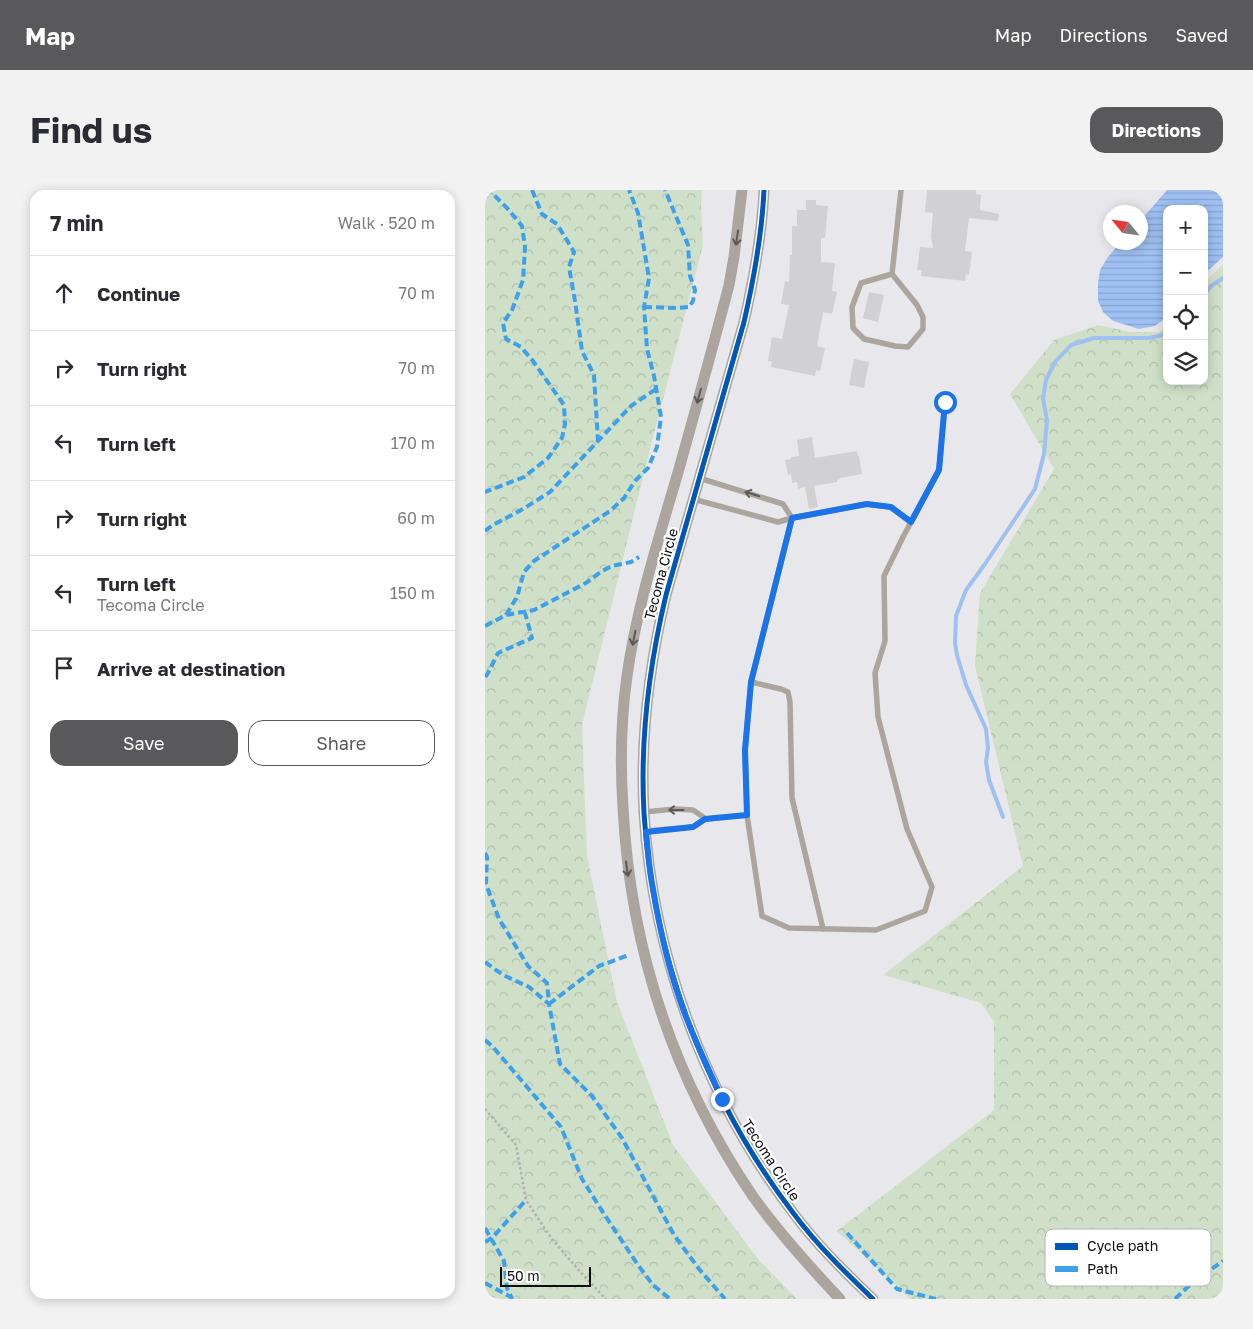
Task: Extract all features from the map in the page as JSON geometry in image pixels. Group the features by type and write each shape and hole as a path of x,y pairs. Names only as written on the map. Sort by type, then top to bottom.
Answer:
{"street":[{"name":"Tecoma Circle","path":"742,190 729,285 645,589 627,678 621,745 626,860 642,948 650,977 661,1014 695,1097 714,1133 766,1214 794,1249 840,1299"},
{"name":"Tecoma Circle","path":"764,190 761,232 754,278 744,322 666,594 656,639 649,683 645,729 644,812 652,887 679,998 694,1039 733,1122 756,1160 794,1215 823,1249 873,1299"},
{"path":"679,471 699,478"},
{"path":"671,494 693,499"},
{"path":"623,813 644,812"},
{"path":"624,834 646,832"},
{"path":"714,1133 733,1122"}],"lane":[{"path":"892,274 861,283 852,307 853,328 864,339 908,347 923,329 923,317 917,305 892,274 901,190"},
{"path":"699,478 783,504 792,518 751,682 745,750 747,815 762,916 789,928 876,930 925,911 932,887 907,829 878,717 875,673 885,641 884,576 939,470 945,402"},
{"path":"693,499 778,522 867,504 891,507 911,522"},
{"path":"751,682 788,692 790,702 792,798 823,929"},
{"path":"644,812 675,809 693,810 705,819"},
{"path":"646,832 693,827 705,819 747,815"}],"path":[{"path":"485,1110 516,1145 526,1200 551,1238 606,1299"}],"green space":[{"path":"485,190 702,190 703,245 582,725 587,856 617,1002 673,1145 758,1259 797,1299 485,1299"},
{"path":"1223,264 1223,1299 910,1299 837,1231 994,1110 994,1022 981,1003 883,975 1023,866 975,666 980,593 1054,469 1010,394 1054,340 1098,325 1130,332 1160,332 1163,329 1163,385 1208,385 1208,279"}],"water":[{"path":"1167,190 1223,190 1223,257 1208,270 1208,205 1163,205 1163,320 1155,326 1139,329 1113,321 1103,312 1098,301 1098,283 1100,270 1114,250 1148,250 1148,212"}],"building":[{"path":"927,190 976,190 976,194 981,195 980,210 999,214 998,221 969,218 965,251 972,252 969,275 966,274 965,281 921,276 922,270 917,270 920,247 933,248 931,236 933,213 925,212"},
{"path":"806,200 816,200 816,205 828,206 825,238 821,238 821,262 835,263 832,291 837,292 832,314 823,312 817,346 825,348 820,371 816,370 815,376 771,367 772,362 768,361 772,337 782,339 789,305 781,304 785,281 789,282 790,255 792,255 792,226 797,226 797,210 806,210"},
{"path":"869,292 884,295 878,322 863,318"},
{"path":"854,359 869,362 864,388 849,385"},
{"path":"812,437 815,458 857,451 862,474 840,478 837,482 814,486 818,507 809,509 805,487 798,489 797,482 792,483 791,474 788,475 785,460 799,456 797,440"}],"waterway":[{"path":"1208,290 1223,278"},
{"path":"1003,817 989,780 986,762 988,748 986,729 966,685 957,655 955,643 956,616 966,590 1035,489 1044,454 1047,420 1043,399 1046,380 1055,362 1071,345 1094,338 1149,338 1163,335"}],"marked path":[{"path":"485,191 489,190 522,226 525,247 523,280 512,310 503,323 506,339 521,347 564,405 565,424 562,438 548,458 524,477 485,492"},
{"path":"532,190 542,214 557,224 574,252 569,267 582,351 594,375 598,442"},
{"path":"506,615 517,597 524,572 534,561 610,511 624,498 635,481 648,468 657,447 661,417 647,349 644,307 649,278 638,213 629,190"},
{"path":"644,307 689,307 693,301 695,290 690,276 688,245 665,190"},
{"path":"485,531 550,492 631,406 656,389"},
{"path":"485,626 506,615 534,610 586,583 602,571 612,566 631,562 639,557"},
{"path":"485,677 498,653 532,638 525,613"},
{"path":"485,853 487,857 486,884 499,919 528,966 547,983 549,1004"},
{"path":"549,1004 599,966 629,955"},
{"path":"485,962 503,975 529,987 549,1004 560,1064 592,1096 622,1138 674,1235 699,1269 725,1299"},
{"path":"485,1040 561,1127 582,1179 604,1214 653,1285 670,1299"},
{"path":"485,1242 492,1238 526,1200"},
{"path":"485,1228 504,1261 507,1288 512,1299"},
{"path":"847,1233 897,1289 936,1299"},
{"path":"1211,1269 1223,1261"},
{"path":"485,1283 511,1297"},
{"path":"1175,1299 1189,1286"}],"cycle path":[{"path":"764,190 757,256 744,322 666,595 655,649 647,703 643,758 644,813 649,867 659,921 672,973 689,1025 710,1075 735,1123 763,1170 794,1214 822,1247 873,1299"}],"route":[{"path":"722,1099 694,1039 672,974 652,887 646,832 693,827 705,819 747,815 745,750 751,682 792,518 867,504 891,507 911,522 939,470 945,402"}]}
